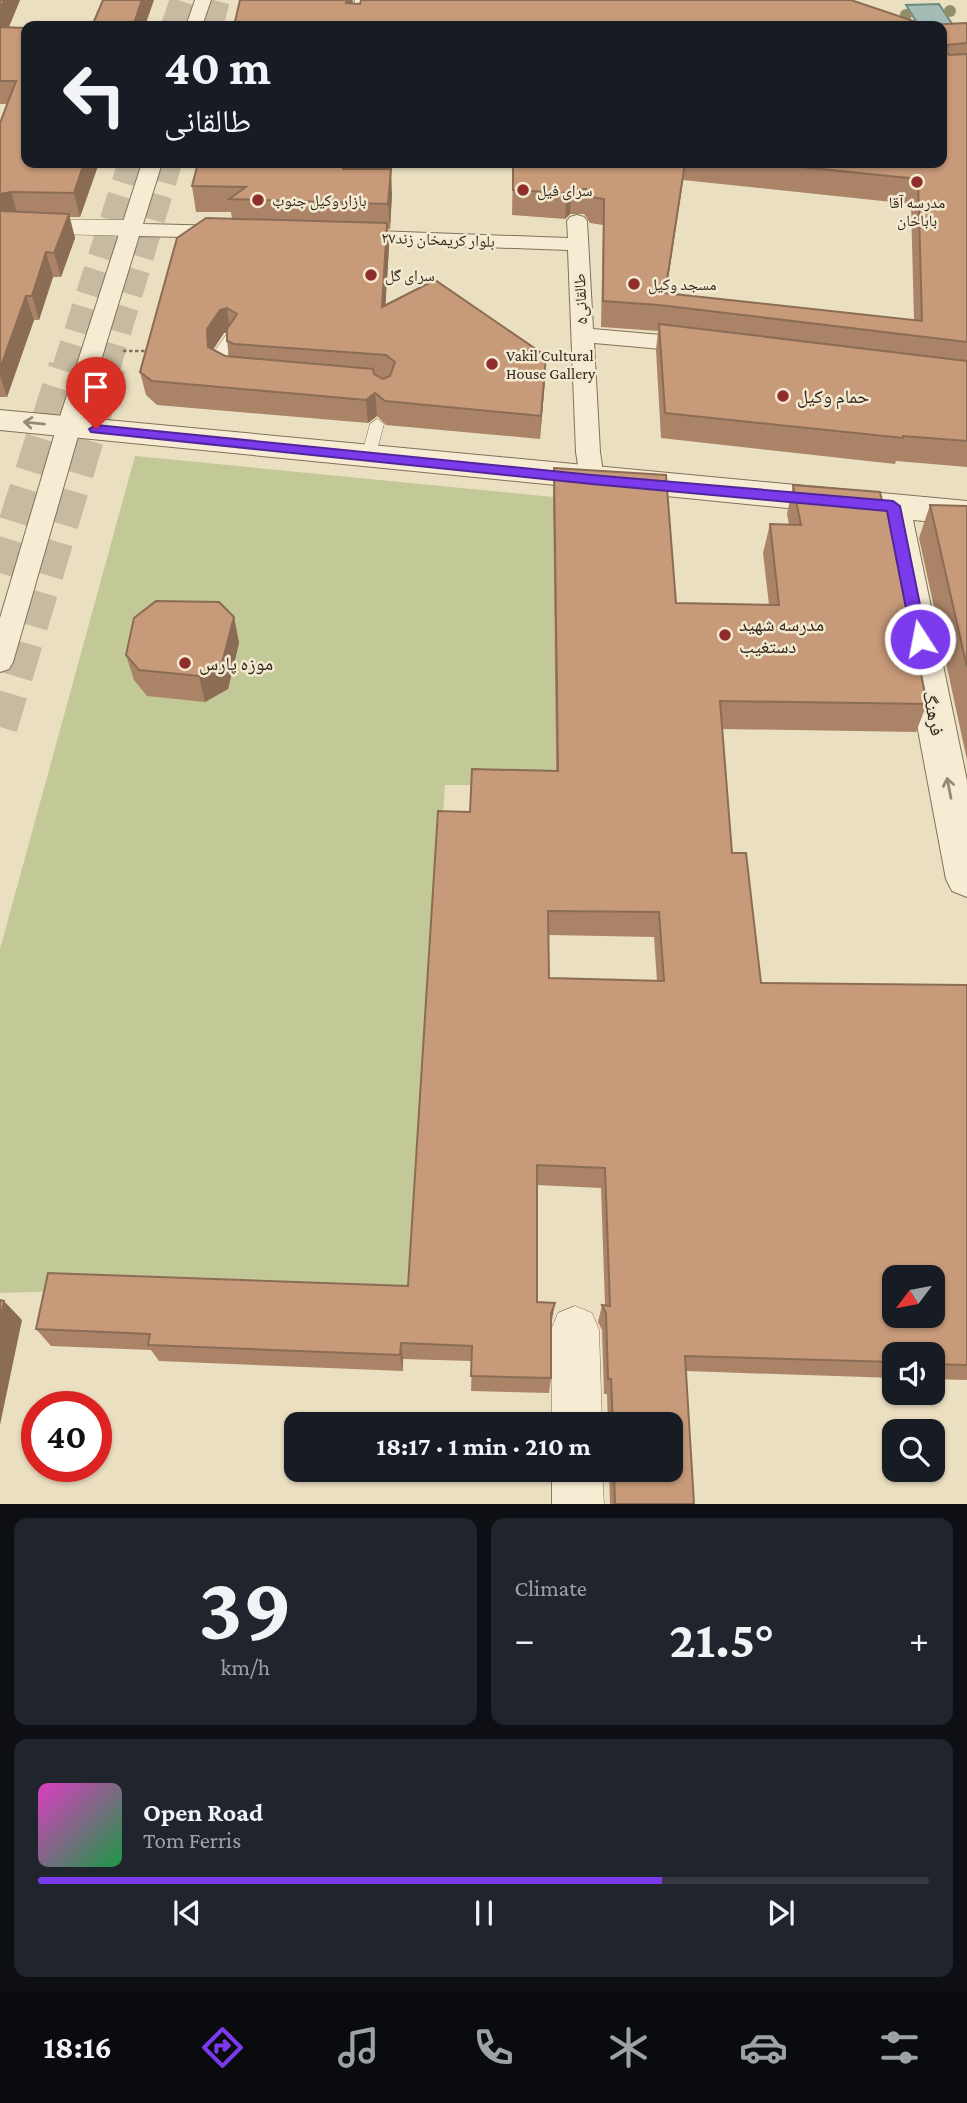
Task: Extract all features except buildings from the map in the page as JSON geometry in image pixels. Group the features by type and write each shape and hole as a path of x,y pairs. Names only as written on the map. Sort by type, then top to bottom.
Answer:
{"street":[{"path":"196,21 203,0"},
{"path":"0,662 69,426 150,168"},
{"name":"طالقانی۵","path":"577,221 588,452 592,479"},
{"path":"18,227 245,233"},
{"name":"بلوار کریمخان زند۲۷","path":"327,235 577,244"},
{"path":"582,335 710,347"},
{"path":"0,419 592,479 967,513"},
{"name":"فرهنگ","path":"893,506 967,879"},
{"path":"575,1330 577,1412"},
{"path":"578,1482 578,1504"}],"lane":[{"path":"356,21 360,0"},
{"path":"231,338 221,352 221,368 234,374 248,375"},
{"path":"368,457 377,424"}],"green space":[{"path":"135,456 553,497 556,785 445,785 410,1303 62,1291 0,1293 0,949"}],"water":[{"path":"939,4 958,33 947,28 947,21 916,21 906,5"}],"tunnel":[{"path":"176,21 183,0"},
{"path":"211,21 217,0"},
{"path":"65,369 129,168"},
{"path":"107,369 167,168"},
{"path":"0,573 66,367"},
{"path":"0,727 108,367"}],"place":[{"name":"مدرسه آقا باباخان","path":"917,182"},
{"name":"سرای فیل","path":"523,190"},
{"name":"بازار وکیل جنوب","path":"258,200"},
{"name":"سرای گل","path":"371,275"},
{"name":"مسجد وکیل","path":"634,284"},
{"name":"Vakil Cultural House Gallery","path":"492,364"},
{"name":"حمام وکیل","path":"783,396"},
{"name":"مدرسه شهید دستغیب","path":"725,635"},
{"name":"موزه پارس","path":"185,663"}],"route":[{"path":"96,429 893,506 920,639"}]}
